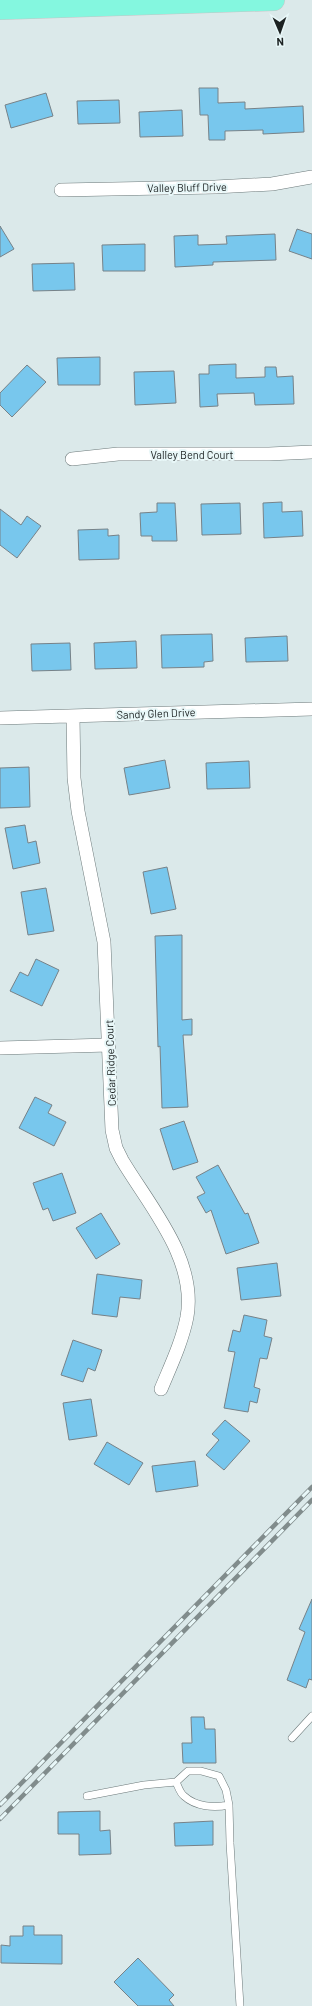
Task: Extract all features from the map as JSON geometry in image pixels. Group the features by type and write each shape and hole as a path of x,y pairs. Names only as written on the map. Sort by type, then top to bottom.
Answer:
{"main road":[{"path":"0,9 272,0"}],"street":[{"name":"Valley Bluff Drive","path":"61,190 216,187 272,184 312,177"},
{"name":"Valley Bend Court","path":"72,459 118,454 269,454 312,452"},
{"name":"Sandy Glen Drive","path":"0,718 312,709"},
{"name":"Cedar Ridge Court","path":"73,716 74,778 78,811 104,942 112,1130 116,1148 130,1174 168,1233 178,1255 187,1283 187,1315 184,1329 161,1389"},
{"path":"0,1048 109,1044"}],"lane":[{"path":"292,1738 312,1716"},
{"path":"87,1796 144,1785 176,1782 188,1771 201,1771 219,1776 226,1790 229,1805 240,2006"},
{"path":"176,1782 183,1795 198,1804 217,1808 229,1805"}],"building":[{"path":"199,88 218,88 218,103 245,102 245,109 303,106 304,132 263,134 263,130 225,131 225,140 209,140 208,115 200,115"},
{"path":"46,93 53,116 11,128 5,105"},
{"path":"119,100 120,123 78,124 77,101"},
{"path":"182,110 183,136 140,137 139,112"},
{"path":"0,226 14,249 0,257"},
{"path":"297,229 312,234 312,259 289,251"},
{"path":"275,234 276,260 213,262 213,265 175,267 174,236 198,235 198,245 227,244 226,236"},
{"path":"145,244 145,271 103,271 102,245"},
{"path":"74,263 75,290 33,291 32,264"},
{"path":"100,357 100,385 58,385 57,358"},
{"path":"236,364 236,378 265,377 265,367 276,367 277,377 293,376 294,404 255,405 254,393 217,394 218,406 200,407 199,374 209,374 209,365"},
{"path":"27,365 46,382 12,417 0,405 0,393"},
{"path":"174,371 176,403 135,405 134,372"},
{"path":"282,502 282,512 302,511 303,536 264,538 263,503"},
{"path":"157,503 175,503 177,541 152,541 152,536 141,536 140,513 157,512"},
{"path":"240,503 241,534 202,535 201,504"},
{"path":"0,509 21,525 27,516 41,526 17,558 0,545"},
{"path":"108,529 108,536 119,535 119,559 79,560 78,530"},
{"path":"212,634 213,661 204,662 204,667 162,668 161,635"},
{"path":"287,636 288,661 246,662 245,638"},
{"path":"136,641 137,668 95,669 94,643"},
{"path":"70,643 71,670 32,671 31,644"},
{"path":"165,760 170,788 129,795 124,768"},
{"path":"249,761 250,788 207,789 206,763"},
{"path":"29,767 30,807 0,808 0,768"},
{"path":"25,825 28,843 36,841 40,863 13,869 5,828"},
{"path":"167,867 176,909 151,914 143,872"},
{"path":"46,888 54,931 28,935 21,892"},
{"path":"182,935 182,1020 192,1019 192,1035 183,1035 188,1107 162,1108 160,1046 158,1047 155,936"},
{"path":"36,959 59,970 42,1006 10,991 20,972 28,976"},
{"path":"35,1097 52,1105 48,1113 66,1122 54,1146 19,1128"},
{"path":"184,1121 198,1162 173,1170 160,1129"},
{"path":"218,1165 245,1214 248,1213 259,1243 226,1254 211,1210 206,1213 197,1197 205,1193 196,1177"},
{"path":"62,1173 76,1213 53,1221 48,1208 43,1210 33,1183"},
{"path":"101,1213 120,1244 96,1259 76,1228"},
{"path":"277,1263 281,1296 241,1300 237,1268"},
{"path":"97,1274 142,1280 140,1299 120,1297 117,1317 92,1314"},
{"path":"244,1315 267,1320 264,1336 272,1338 267,1359 260,1358 254,1387 260,1389 257,1403 250,1401 248,1412 224,1408 235,1352 228,1351 233,1330 240,1332"},
{"path":"73,1340 102,1350 95,1371 88,1368 83,1382 61,1375"},
{"path":"91,1399 97,1436 69,1440 63,1403"},
{"path":"225,1420 250,1441 224,1470 206,1455 219,1440 212,1434"},
{"path":"107,1442 143,1463 129,1485 94,1464"},
{"path":"195,1461 198,1486 156,1492 152,1466"},
{"path":"312,1599 312,1680 309,1679 306,1688 287,1680 305,1632 299,1629"},
{"path":"191,1717 204,1717 205,1729 215,1729 216,1763 183,1763 182,1743 192,1743"},
{"path":"100,1811 100,1831 110,1830 111,1854 79,1855 79,1834 58,1834 58,1812"},
{"path":"213,1821 213,1845 175,1846 174,1823"},
{"path":"23,1926 34,1926 34,1935 62,1935 62,1964 1,1963 1,1945 10,1946 10,1936 23,1936"},
{"path":"138,1958 174,1995 169,2000 174,2006 138,2006 114,1982"}],"railway":[{"path":"0,1805 312,1487"},
{"path":"0,1819 312,1500"}]}
